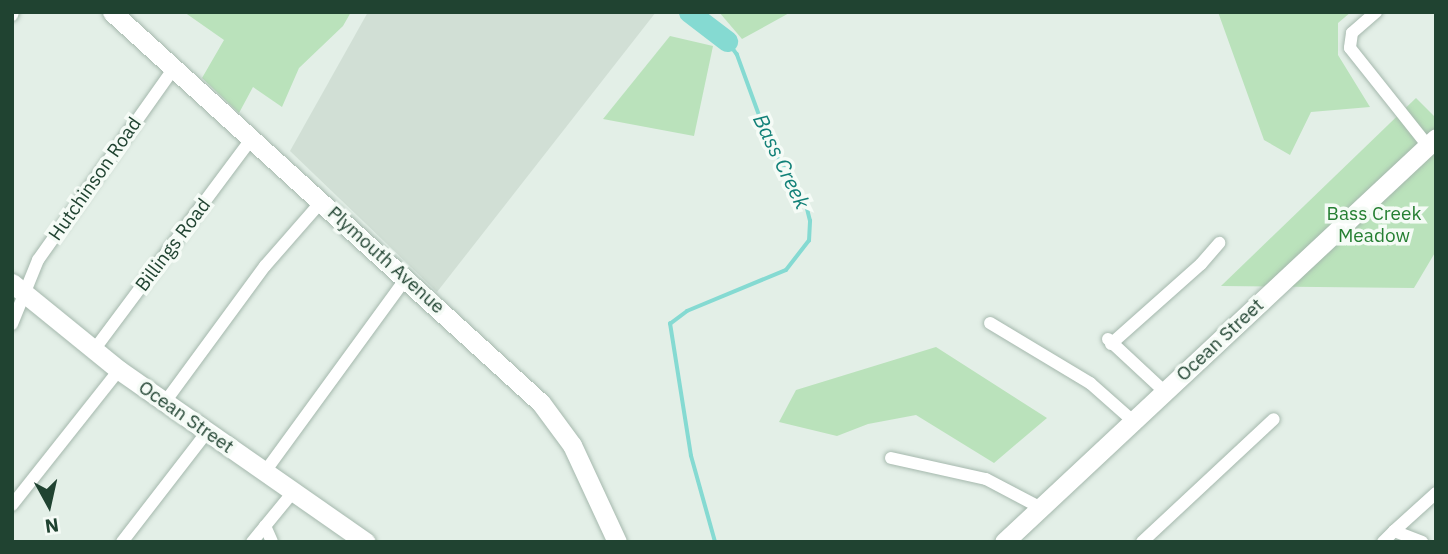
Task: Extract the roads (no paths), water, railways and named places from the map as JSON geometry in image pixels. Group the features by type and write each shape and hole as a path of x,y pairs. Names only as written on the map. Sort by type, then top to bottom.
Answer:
{"main road":[{"name":"Plymouth Avenue","path":"112,12 512,373 559,424 617,542"},
{"name":"Ocean Street","path":"1004,542 1432,142"},
{"name":"Ocean Street","path":"18,289 119,370 366,542"}],"street":[{"path":"1376,12 1352,33 1350,48 1432,142"},
{"name":"Hutchinson Road","path":"12,324 18,289 174,68"},
{"name":"Billings Road","path":"94,351 251,139"},
{"path":"165,402 265,266 321,201"},
{"path":"1165,392 1110,341 1201,264 1219,243"},
{"path":"264,472 406,278"},
{"path":"990,323 1090,383 1133,421"},
{"path":"12,505 119,370"},
{"path":"1142,542 1274,419"},
{"path":"122,542 207,432"},
{"path":"891,458 986,479 1041,508"},
{"path":"252,542 293,492"},
{"path":"1383,542 1436,493"},
{"path":"265,526 272,542"},
{"path":"1394,531 1422,542"}],"waterway":[{"name":"Bass Creek","path":"689,12 727,41"},
{"name":"Bass Creek","path":"715,542 691,456 670,324 687,311 786,270 809,241 810,221 806,205 769,143 737,55 727,41"}],"park label":[{"name":"Bass Creek Meadow","path":"1374,225"}]}
